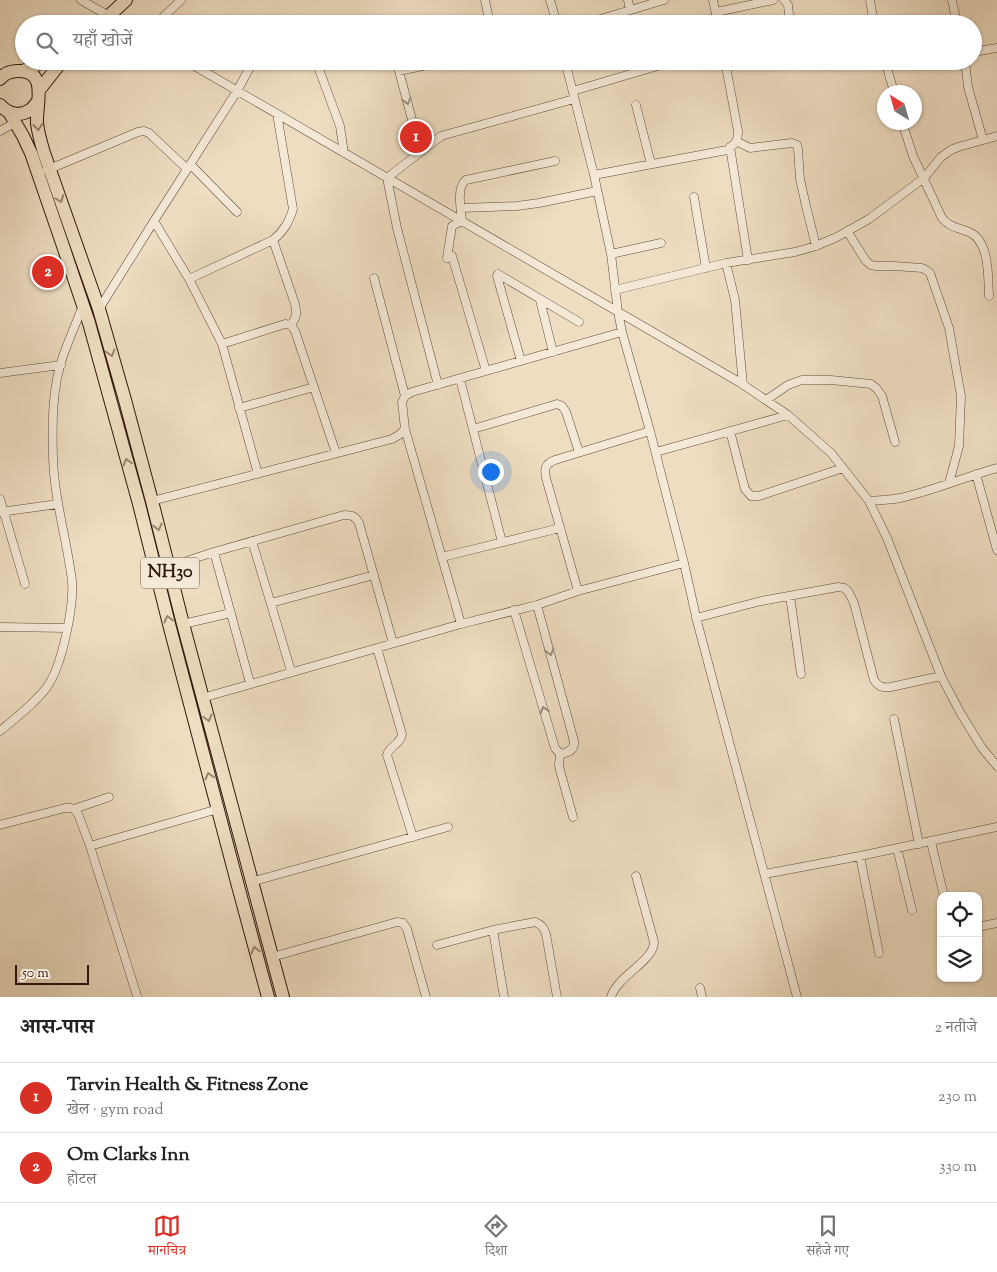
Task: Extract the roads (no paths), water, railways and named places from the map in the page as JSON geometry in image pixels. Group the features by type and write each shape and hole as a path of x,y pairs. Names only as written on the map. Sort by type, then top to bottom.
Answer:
{"highway":[{"path":"110,15 126,0"},
{"path":"8,113 20,114 31,110 56,70"},
{"path":"3,73 24,71 31,74 37,81 39,95"},
{"name":"NH30","path":"39,95 37,122 44,172 84,305 139,504 268,997"},
{"name":"NH30","path":"8,113 44,172 83,261 99,309 152,501 182,624 283,997"}],"street":[{"path":"81,0 99,15"},
{"path":"165,15 181,0"},
{"path":"485,0 488,15"},
{"path":"550,0 554,15"},
{"path":"628,0 630,10"},
{"path":"614,15 664,0"},
{"path":"713,0 716,15"},
{"path":"716,12 773,0"},
{"path":"784,0 788,5 789,15"},
{"path":"870,0 872,15"},
{"path":"952,0 955,15"},
{"path":"982,50 997,48"},
{"path":"201,70 743,385 788,415 831,453 868,501 887,538 942,676 960,712 982,748 997,766"},
{"path":"99,309 248,70"},
{"path":"319,70 340,126 344,153"},
{"path":"403,70 398,71 415,132"},
{"path":"567,70 594,175 611,254 622,332 656,452 696,618 797,997"},
{"path":"387,178 441,136 574,95 646,70"},
{"path":"594,175 727,150 735,144 738,139 738,131 727,70"},
{"path":"888,70 892,85"},
{"path":"966,70 968,87 983,140"},
{"path":"636,105 651,164"},
{"path":"0,131 8,113"},
{"path":"189,279 273,240 281,233 289,220 293,209 277,114"},
{"path":"905,130 913,156 942,218 946,223 972,234 984,249 987,262 989,296"},
{"path":"44,172 144,131 149,133 237,212"},
{"path":"615,290 726,263 795,252 816,246 869,219 924,178 941,157 951,150 997,136"},
{"path":"736,141 750,148 792,143 797,145 802,187 816,246"},
{"path":"730,147 748,260"},
{"path":"462,221 460,188 462,182 555,161"},
{"path":"387,178 397,228 438,385"},
{"path":"461,208 532,204 597,191"},
{"path":"694,197 706,268"},
{"path":"154,220 189,279 222,344 258,474"},
{"path":"462,221 452,226 450,257 486,371"},
{"path":"847,231 866,261 871,265 922,268 930,274 950,328 961,396 959,446 949,483"},
{"path":"273,240 297,313 291,325"},
{"path":"611,254 660,243"},
{"path":"726,263 735,300 743,385"},
{"path":"521,361 497,275 499,274 579,322"},
{"path":"374,278 405,396"},
{"path":"540,300 553,352"},
{"path":"0,731 39,697 48,685 55,673 70,615 72,583 54,482 54,397 60,365 84,305"},
{"path":"222,344 286,324 291,325 295,331 336,453"},
{"path":"462,624 405,429 402,402 405,396 412,392 622,332"},
{"path":"0,373 60,365"},
{"path":"460,379 502,542"},
{"path":"766,400 788,385 802,380 831,380 871,384 882,396 895,442"},
{"path":"239,408 314,387"},
{"path":"473,430 557,404 562,406 566,412 579,452"},
{"path":"656,452 788,415"},
{"path":"152,501 392,439 405,429"},
{"path":"578,591 544,469 547,464 555,460 650,431"},
{"path":"730,431 745,489 751,496 759,496 843,468"},
{"path":"868,501 897,499 997,468"},
{"path":"976,474 997,550"},
{"path":"0,499 25,584"},
{"path":"2,511 58,504"},
{"path":"168,567 349,514 356,518 359,523 393,643"},
{"path":"442,557 560,528"},
{"path":"252,541 292,671"},
{"path":"214,552 250,683"},
{"path":"202,698 292,671 684,563"},
{"path":"271,603 374,575"},
{"path":"696,618 762,601 838,587 844,588 848,591 854,603 874,680 877,684 882,688 942,676"},
{"path":"790,596 801,674"},
{"path":"537,605 574,741 572,750 560,754"},
{"path":"514,610 555,748 560,754 560,770 573,817"},
{"path":"182,624 230,612"},
{"path":"0,628 67,628"},
{"path":"376,648 402,734 401,740 388,750 387,755 413,837"},
{"path":"894,719 919,844"},
{"path":"0,825 65,808 74,808 110,797"},
{"path":"74,808 90,846 137,996"},
{"path":"90,846 218,809"},
{"path":"251,882 448,827"},
{"path":"765,874 996,830"},
{"path":"932,842 943,892"},
{"path":"897,848 912,910"},
{"path":"860,856 879,953"},
{"path":"611,997 615,986 649,954 654,946 636,876"},
{"path":"272,957 397,922 403,923 407,929 426,997"},
{"path":"437,945 494,930 535,922 542,925 546,934 557,997"},
{"path":"982,926 997,923"},
{"path":"494,930 504,997"},
{"path":"700,988 702,997"}],"place":[{"name":"Tarvin Health & Fitness Zone","path":"416,137"},
{"name":"Om Clarks Inn","path":"48,272"}]}
